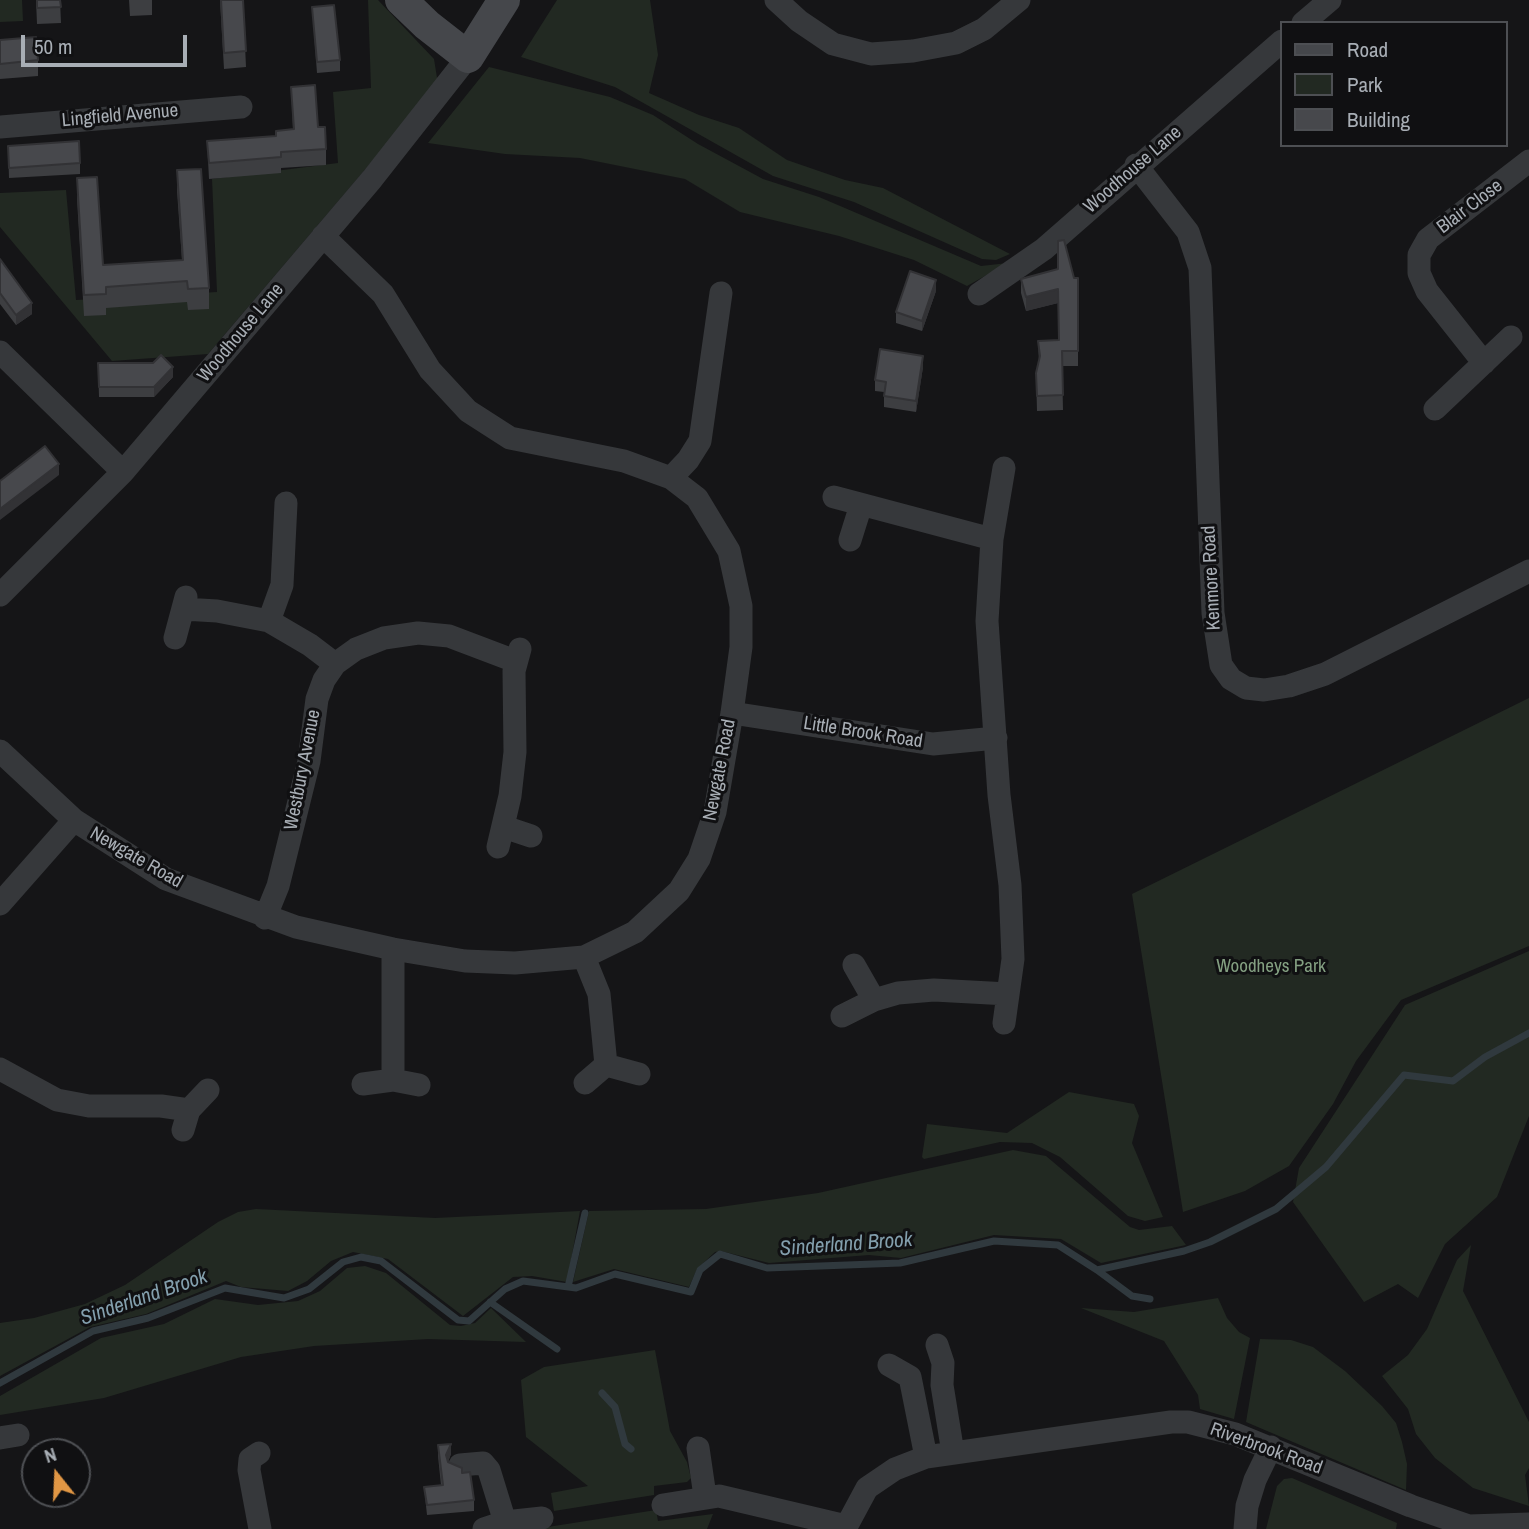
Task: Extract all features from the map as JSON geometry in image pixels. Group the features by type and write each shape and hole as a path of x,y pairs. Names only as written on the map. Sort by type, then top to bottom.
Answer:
{"street":[{"path":"401,0 468,57 504,0"},
{"path":"776,0 799,21 833,44 871,54 913,51 956,43 984,29 1019,0"},
{"path":"1306,21 1330,0"},
{"name":"Woodhouse Lane","path":"979,293 1044,249 1136,165 1280,43"},
{"name":"Woodhouse Lane","path":"0,595 123,472 323,236 468,57"},
{"name":"Lingfield Avenue","path":"0,127 241,107"},
{"name":"Blair Close","path":"1484,363 1427,292 1419,273 1419,255 1428,239 1529,161"},
{"name":"Kenmore Road","path":"1136,165 1188,232 1200,268 1213,613 1221,665 1231,679 1246,688 1264,690 1289,687 1325,674 1529,571"},
{"name":"Newgate Road","path":"0,751 74,821 166,879 265,918 393,949 465,961 514,963 584,957 635,932 658,914 679,891 699,859 715,812 732,713 741,647 738,579 729,551 696,498 671,478 624,461 510,438 468,411 430,370 383,293 323,236"},
{"path":"671,478 688,460 700,441 721,293"},
{"path":"1435,409 1511,337"},
{"path":"0,352 123,472"},
{"path":"1004,468 992,539 986,621 1010,885 1013,959 1004,1023"},
{"path":"834,497 992,539"},
{"path":"269,621 282,585 286,503"},
{"path":"850,540 861,505"},
{"path":"175,638 185,603 269,621 310,645 335,664"},
{"name":"Westbury Avenue","path":"265,918 278,886 309,761 317,699 324,680 335,664 356,649 384,638 418,633 449,636 517,655 515,752 501,837 531,836"},
{"name":"Little Brook Road","path":"732,713 933,744 996,738"},
{"path":"0,904 74,821"},
{"path":"393,949 393,1080"},
{"path":"584,957 599,994 606,1065"},
{"path":"853,965 874,1000"},
{"path":"842,1016 874,1000 898,993 934,990 1008,994"},
{"path":"606,1065 639,1074"},
{"path":"585,1083 606,1065"},
{"path":"0,1069 57,1100 89,1106 161,1106 186,1120 208,1090"},
{"path":"363,1084 393,1080 419,1085"},
{"path":"937,1345 943,1363 942,1385 953,1453"},
{"path":"889,1365 910,1377 926,1457"},
{"name":"Riverbrook Road","path":"663,1504 705,1496 742,1500 846,1527 867,1488 895,1469 926,1457 1171,1422 1188,1422 1271,1447 1460,1524 1481,1527 1529,1524"},
{"path":"1245,1529 1251,1493 1271,1447"},
{"path":"698,1448 705,1496"},
{"path":"259,1453 250,1459 249,1470 260,1529"},
{"path":"460,1465 482,1463 489,1470 495,1526 542,1518"}],"green space":[{"path":"0,0 22,0 23,21 0,22"},
{"path":"368,0 378,0 434,59 438,84 208,354 112,361 0,227 0,193 66,190 76,300 217,292 212,179 338,163 333,92 371,88"},
{"path":"557,0 650,0 658,55 649,93 699,115 739,128 787,160 845,180 883,188 1010,254 996,260 982,259 854,202 773,176 615,87 521,57"},
{"path":"489,67 610,97 653,115 698,144 763,179 819,197 981,266 1008,263 967,286 914,260 839,236 740,212 685,179 580,158 505,154 428,143"},
{"name":"Woodheys Park","path":"1529,698 1529,946 1401,1000 1356,1061 1333,1104 1289,1166 1245,1191 1183,1212 1132,894"},
{"path":"1529,951 1529,1116 1497,1197 1445,1244 1418,1298 1398,1284 1364,1302 1293,1202 1299,1168 1405,1005"},
{"path":"1069,1092 1134,1104 1139,1116 1132,1143 1163,1217 1145,1221 1128,1216 1060,1157 1032,1143 1000,1142 924,1159 922,1157 927,1124 1007,1133"},
{"path":"1013,1150 1046,1156 1130,1227 1139,1230 1172,1226 1186,1245 1101,1263 1061,1239 994,1235 901,1258 869,1255 769,1263 721,1251 715,1252 697,1269 689,1287 614,1269 573,1282 589,1211 706,1209 818,1193"},
{"path":"256,1209 435,1218 580,1211 567,1282 532,1276 513,1277 463,1316 388,1259 353,1252 331,1261 307,1281 288,1291 241,1287 226,1281 146,1314 90,1327 0,1376 0,1323 34,1318 85,1304 125,1285 218,1222 238,1212"},
{"path":"1471,1245 1463,1291 1529,1422 1529,1468 1525,1475 1529,1506 1473,1488 1435,1458 1416,1434 1408,1409 1382,1376 1408,1355 1427,1329 1457,1260"},
{"path":"365,1266 386,1273 450,1325 475,1323 491,1308 526,1342 428,1339 314,1346 241,1357 104,1398 0,1415 0,1396 101,1338 164,1324 215,1299 258,1305 298,1301 320,1291 347,1268"},
{"path":"1218,1298 1227,1318 1239,1332 1250,1338 1234,1419 1200,1409 1198,1395 1164,1341 1081,1308 1134,1312"},
{"path":"1260,1339 1291,1340 1313,1347 1345,1371 1382,1406 1396,1423 1402,1442 1407,1464 1406,1490 1246,1422"},
{"path":"655,1350 670,1431 687,1462 691,1478 687,1482 654,1486 654,1495 554,1511 551,1493 588,1486 526,1437 521,1380 544,1367"},
{"path":"1292,1478 1397,1523 1396,1529 1266,1529 1277,1486 1284,1479"},
{"path":"656,1510 658,1521 713,1514 707,1529 535,1529"}],"building":[{"path":"37,0 60,0 61,7 37,8"},
{"path":"221,0 243,0 246,51 224,53"},
{"path":"334,5 340,60 317,62 312,7"},
{"path":"36,37 38,60 0,64 0,40"},
{"path":"315,85 318,127 325,127 326,149 281,152 281,157 209,163 207,141 276,136 276,131 294,129 291,87"},
{"path":"79,141 80,163 9,168 8,146"},
{"path":"201,169 209,288 188,289 187,281 106,287 106,294 84,295 77,178 97,177 103,265 183,260 177,170"},
{"path":"1064,240 1074,278 1078,278 1078,351 1062,351 1063,395 1037,396 1036,373 1040,356 1038,341 1059,340 1058,289 1026,297 1021,279 1058,269 1058,241"},
{"path":"0,259 32,303 16,315 0,293"},
{"path":"910,271 936,280 922,321 896,312"},
{"path":"880,349 923,356 916,401 884,396 886,382 875,380"},
{"path":"161,355 173,367 154,387 99,387 98,363 153,363"},
{"path":"45,446 59,464 0,509 0,481"},
{"path":"451,1444 446,1455 448,1462 462,1468 462,1473 470,1472 474,1500 427,1505 424,1487 443,1485 438,1445"}],"waterway":[{"name":"Sinderland Brook","path":"0,1383 93,1331 148,1318 225,1288 284,1298 309,1289 343,1262 361,1257 381,1261 458,1320 469,1321 505,1289 523,1281 576,1288 615,1274 691,1292 700,1270 720,1254 767,1268 900,1263 994,1241 1058,1245 1097,1270 1184,1251 1210,1242 1276,1209 1326,1167 1404,1075 1453,1081 1485,1057 1529,1033"},
{"path":"568,1287 585,1213"},
{"path":"1097,1270 1132,1296 1150,1299"},
{"path":"490,1302 557,1349"},
{"path":"602,1393 615,1407 625,1444 631,1449"}]}
